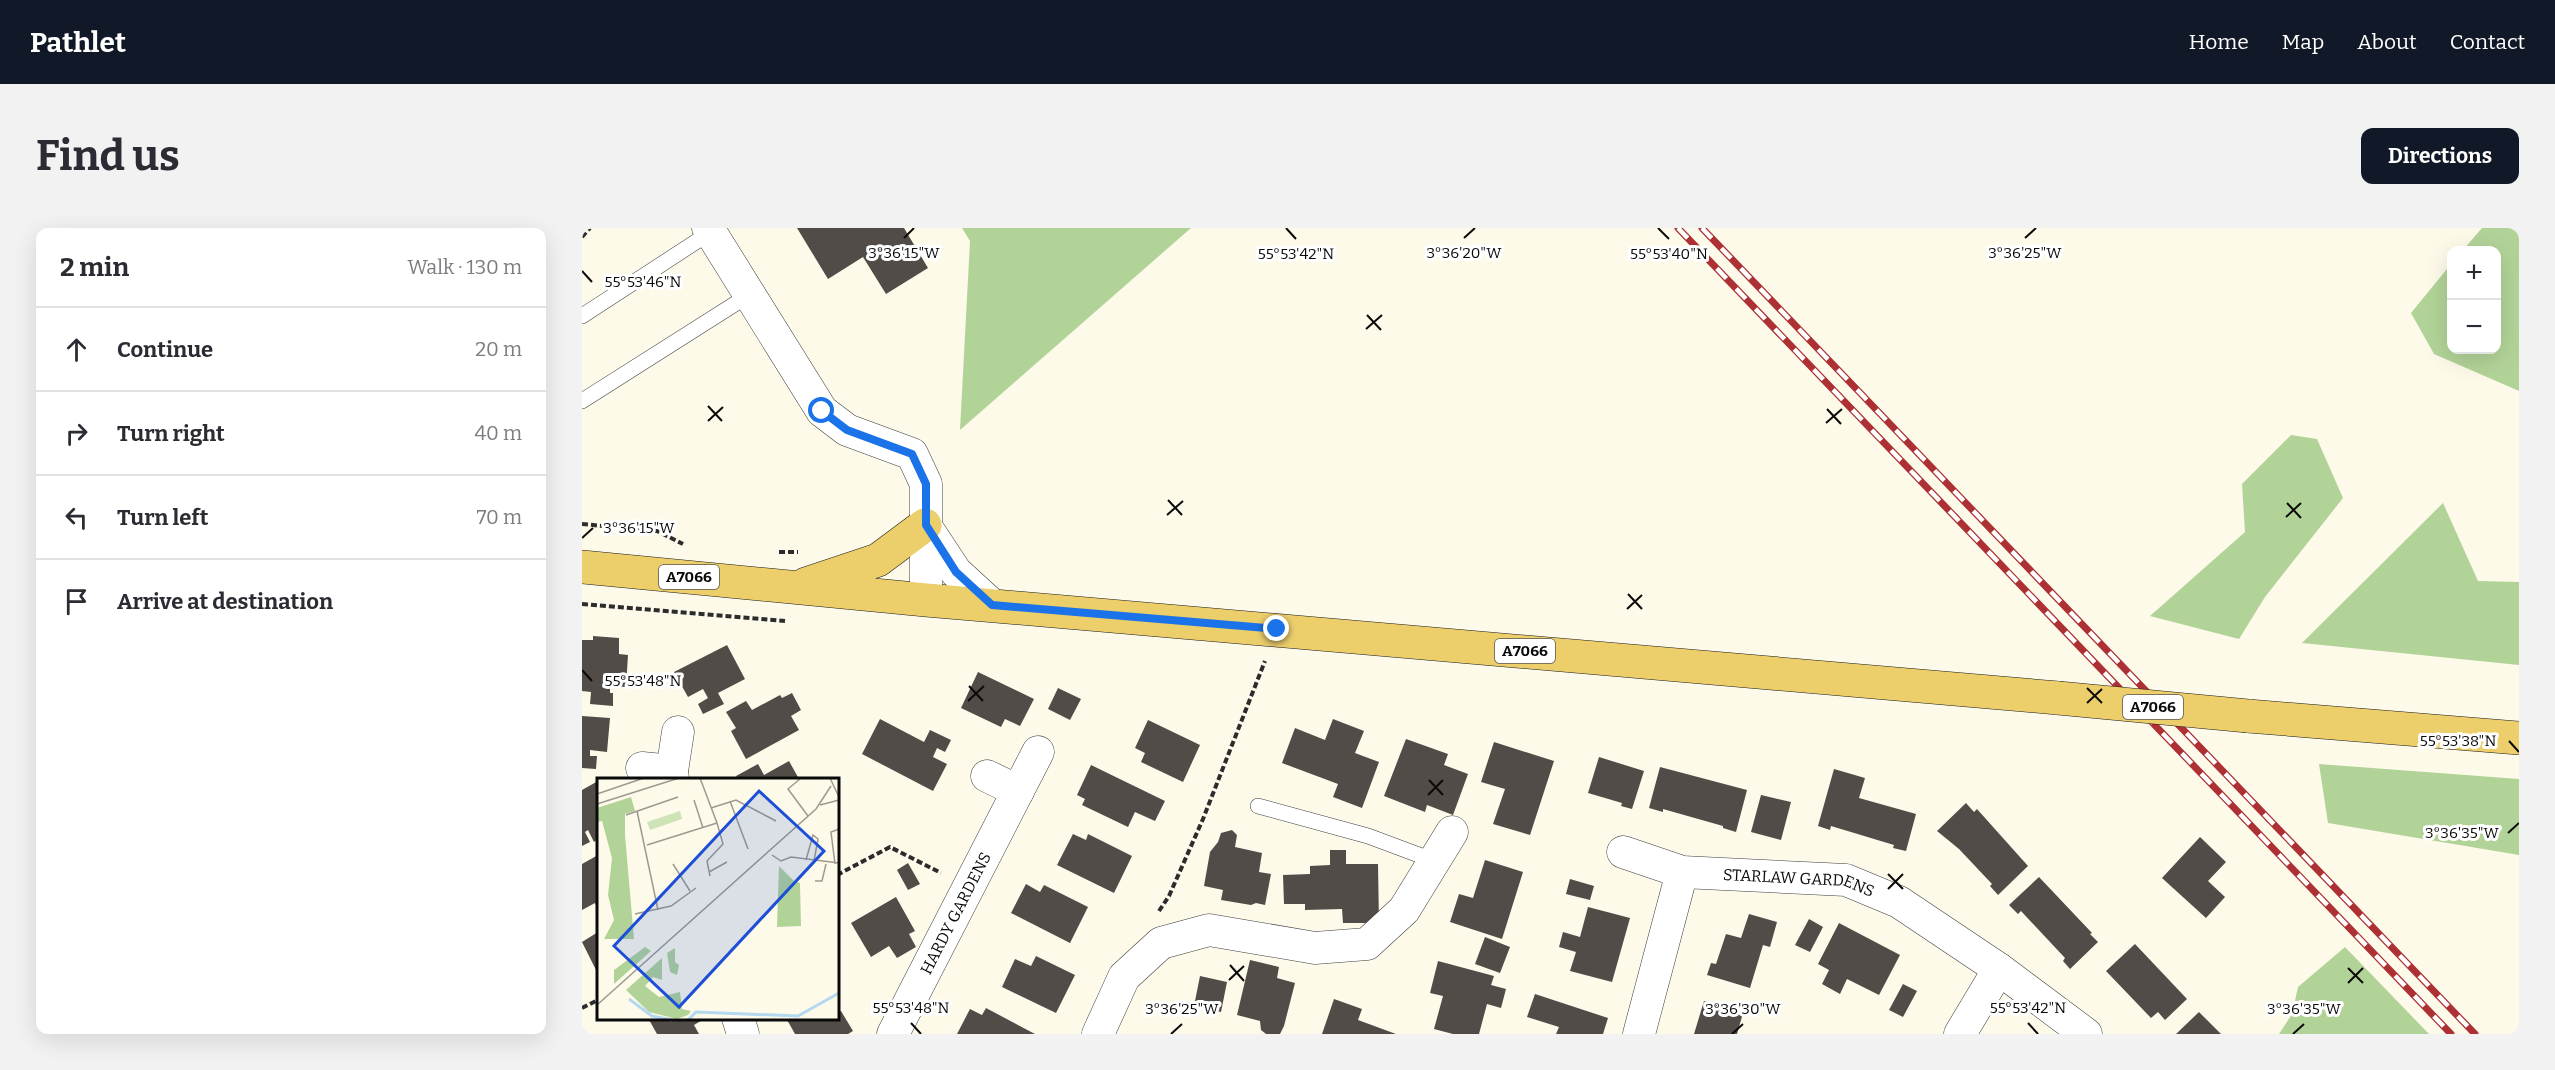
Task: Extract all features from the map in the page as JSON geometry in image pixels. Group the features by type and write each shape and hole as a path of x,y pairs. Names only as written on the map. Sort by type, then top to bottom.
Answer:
{"main road":[{"path":"796,587 878,560 926,525"},
{"name":"A7066","path":"582,567 926,600 2519,738"}],"street":[{"path":"709,230 822,411 847,430 912,454 926,484 926,600"},
{"path":"926,525 956,572 992,605"},
{"path":"662,773 678,732"},
{"name":"HARDY GARDENS","path":"893,1034 1038,752"},
{"path":"987,776 1018,791"},
{"path":"1098,1034 1124,977 1161,943 1209,930 1315,948 1367,944 1404,910 1452,832"},
{"name":"STARLAW GARDENS","path":"1623,852 1682,872 1846,880 1899,902 1999,969 2086,1034"},
{"path":"1639,1034 1682,872"},
{"path":"1960,1034 1999,969"},
{"path":"739,1019 743,1034"}],"lane":[{"path":"582,316 709,230"},
{"path":"582,401 749,295"},
{"path":"1258,806 1368,836 1435,861"}],"path":[{"path":"582,237 590,228"},
{"path":"582,524 657,531 687,546"},
{"path":"767,552 802,552"},
{"path":"1158,914 1169,896 1203,819 1265,661"},
{"path":"838,874 890,847 969,887"},
{"path":"582,1008 597,1000"}],"green space":[{"path":"962,228 1191,228 960,430 970,241"},
{"path":"2482,228 2519,228 2519,391 2434,354 2411,313 2447,269 2447,354 2501,354 2501,246 2466,246"},
{"path":"2291,435 2317,439 2343,498 2265,597 2239,639 2150,616 2245,532 2242,484"},
{"path":"2443,503 2478,581 2519,582 2519,665 2302,643"},
{"path":"2319,764 2519,779 2519,855 2328,823"},
{"path":"2345,947 2429,1034 2279,1034 2292,1014 2298,987"}],"building":[{"path":"797,228 904,228 928,268 886,294 863,257 828,279"},
{"path":"593,636 619,638 619,654 628,655 626,687 610,686 610,693 613,693 613,706 590,704 591,692 582,691 582,640 593,640"},
{"path":"727,645 745,679 718,693 724,704 703,714 698,704 708,698 703,689 688,697 674,672"},
{"path":"978,672 1034,699 1020,726 1005,719 1001,727 961,708"},
{"path":"1058,688 1081,699 1070,720 1048,709"},
{"path":"792,693 801,710 791,716 799,730 746,759 731,731 736,728 726,712 746,701 752,710 780,695 782,698"},
{"path":"582,716 610,718 607,752 590,750 590,756 597,756 596,769 582,768"},
{"path":"880,719 924,742 930,730 951,740 945,752 937,748 933,757 947,764 933,791 862,754"},
{"path":"1333,719 1364,731 1355,753 1379,762 1362,808 1333,797 1338,784 1282,763 1295,728 1325,740"},
{"path":"1148,720 1200,745 1183,782 1141,762 1145,753 1135,748"},
{"path":"1406,739 1448,754 1444,765 1468,774 1453,815 1427,805 1425,812 1384,796"},
{"path":"1494,742 1554,761 1530,835 1493,824 1505,789 1481,782"},
{"path":"1599,757 1644,771 1632,809 1621,806 1622,803 1588,793"},
{"path":"789,761 798,778 737,778 736,776 758,764 764,775"},
{"path":"1091,765 1165,801 1155,821 1135,812 1128,827 1082,805 1085,799 1077,795"},
{"path":"1660,767 1747,790 1736,832 1723,828 1723,826 1663,809 1663,812 1649,808"},
{"path":"1834,769 1865,778 1859,798 1916,814 1906,851 1893,848 1894,845 1831,826 1830,830 1818,826"},
{"path":"597,782 597,840 594,842 588,830 585,832 590,842 582,846 582,790"},
{"path":"1761,795 1791,802 1781,840 1751,832"},
{"path":"1966,803 1974,812 1977,809 2028,866 1998,895 1990,886 1992,884 1959,849 1937,831"},
{"path":"1232,830 1237,835 1235,847 1262,853 1259,872 1271,874 1265,905 1221,900 1223,890 1204,886 1210,852 1218,842 1221,833"},
{"path":"1073,834 1086,840 1088,834 1132,856 1114,893 1057,865"},
{"path":"2200,837 2226,862 2208,881 2225,897 2206,918 2162,878"},
{"path":"1330,850 1346,850 1346,864 1378,864 1379,923 1343,923 1342,909 1305,910 1305,904 1284,904 1283,875 1310,874 1310,866 1330,865"},
{"path":"597,856 597,908 595,903 582,910 582,864"},
{"path":"1485,860 1523,872 1502,939 1450,922 1459,894 1473,898"},
{"path":"908,863 920,884 908,890 897,870"},
{"path":"2039,877 2098,942 2070,969 2063,961 2065,958 2021,911 2018,914 2009,905"},
{"path":"1570,879 1594,886 1590,900 1566,894"},
{"path":"1026,884 1040,892 1044,885 1088,907 1070,943 1011,913"},
{"path":"896,897 915,931 909,934 916,947 897,958 889,946 871,957 851,923"},
{"path":"1588,907 1630,918 1612,982 1570,971 1576,952 1559,947 1563,932 1580,937"},
{"path":"1749,914 1777,922 1770,947 1763,945 1750,988 1707,975 1711,963 1716,964 1726,934 1741,938"},
{"path":"1809,919 1823,927 1810,952 1795,945"},
{"path":"1839,923 1900,955 1879,995 1847,979 1840,994 1822,984 1829,970 1818,964"},
{"path":"597,933 597,972 582,942"},
{"path":"1485,937 1510,947 1500,973 1475,964"},
{"path":"2135,944 2187,999 2165,1020 2158,1012 2151,1018 2106,971"},
{"path":"1036,956 1075,975 1056,1013 1002,987 1015,959 1031,966"},
{"path":"1250,960 1279,967 1277,978 1295,983 1280,1034 1266,1034 1261,1030 1260,1021 1237,1015"},
{"path":"1438,961 1494,976 1491,985 1506,989 1501,1008 1487,1004 1479,1034 1453,1034 1434,1029 1443,996 1430,993"},
{"path":"1200,976 1227,982 1221,1012 1194,1006"},
{"path":"1903,984 1917,991 1903,1017 1889,1010"},
{"path":"1535,994 1608,1018 1603,1034 1556,1034 1559,1027 1527,1017"},
{"path":"1334,999 1362,1009 1358,1020 1396,1034 1322,1034"},
{"path":"1704,1001 1743,1013 1737,1034 1694,1034"},
{"path":"986,1008 1035,1034 957,1034 970,1009 982,1015"},
{"path":"841,1011 853,1031 848,1034 795,1034 787,1019 838,1019 838,1012"},
{"path":"2199,1012 2221,1034 2176,1034"},
{"path":"649,1019 704,1019 694,1025 699,1034 657,1034"}],"railway":[{"path":"1678,228 2451,1034"},
{"path":"1702,228 2475,1034"}],"route":[{"path":"822,411 847,430 912,454 926,484 926,525 956,572 992,605 1277,629"}]}
